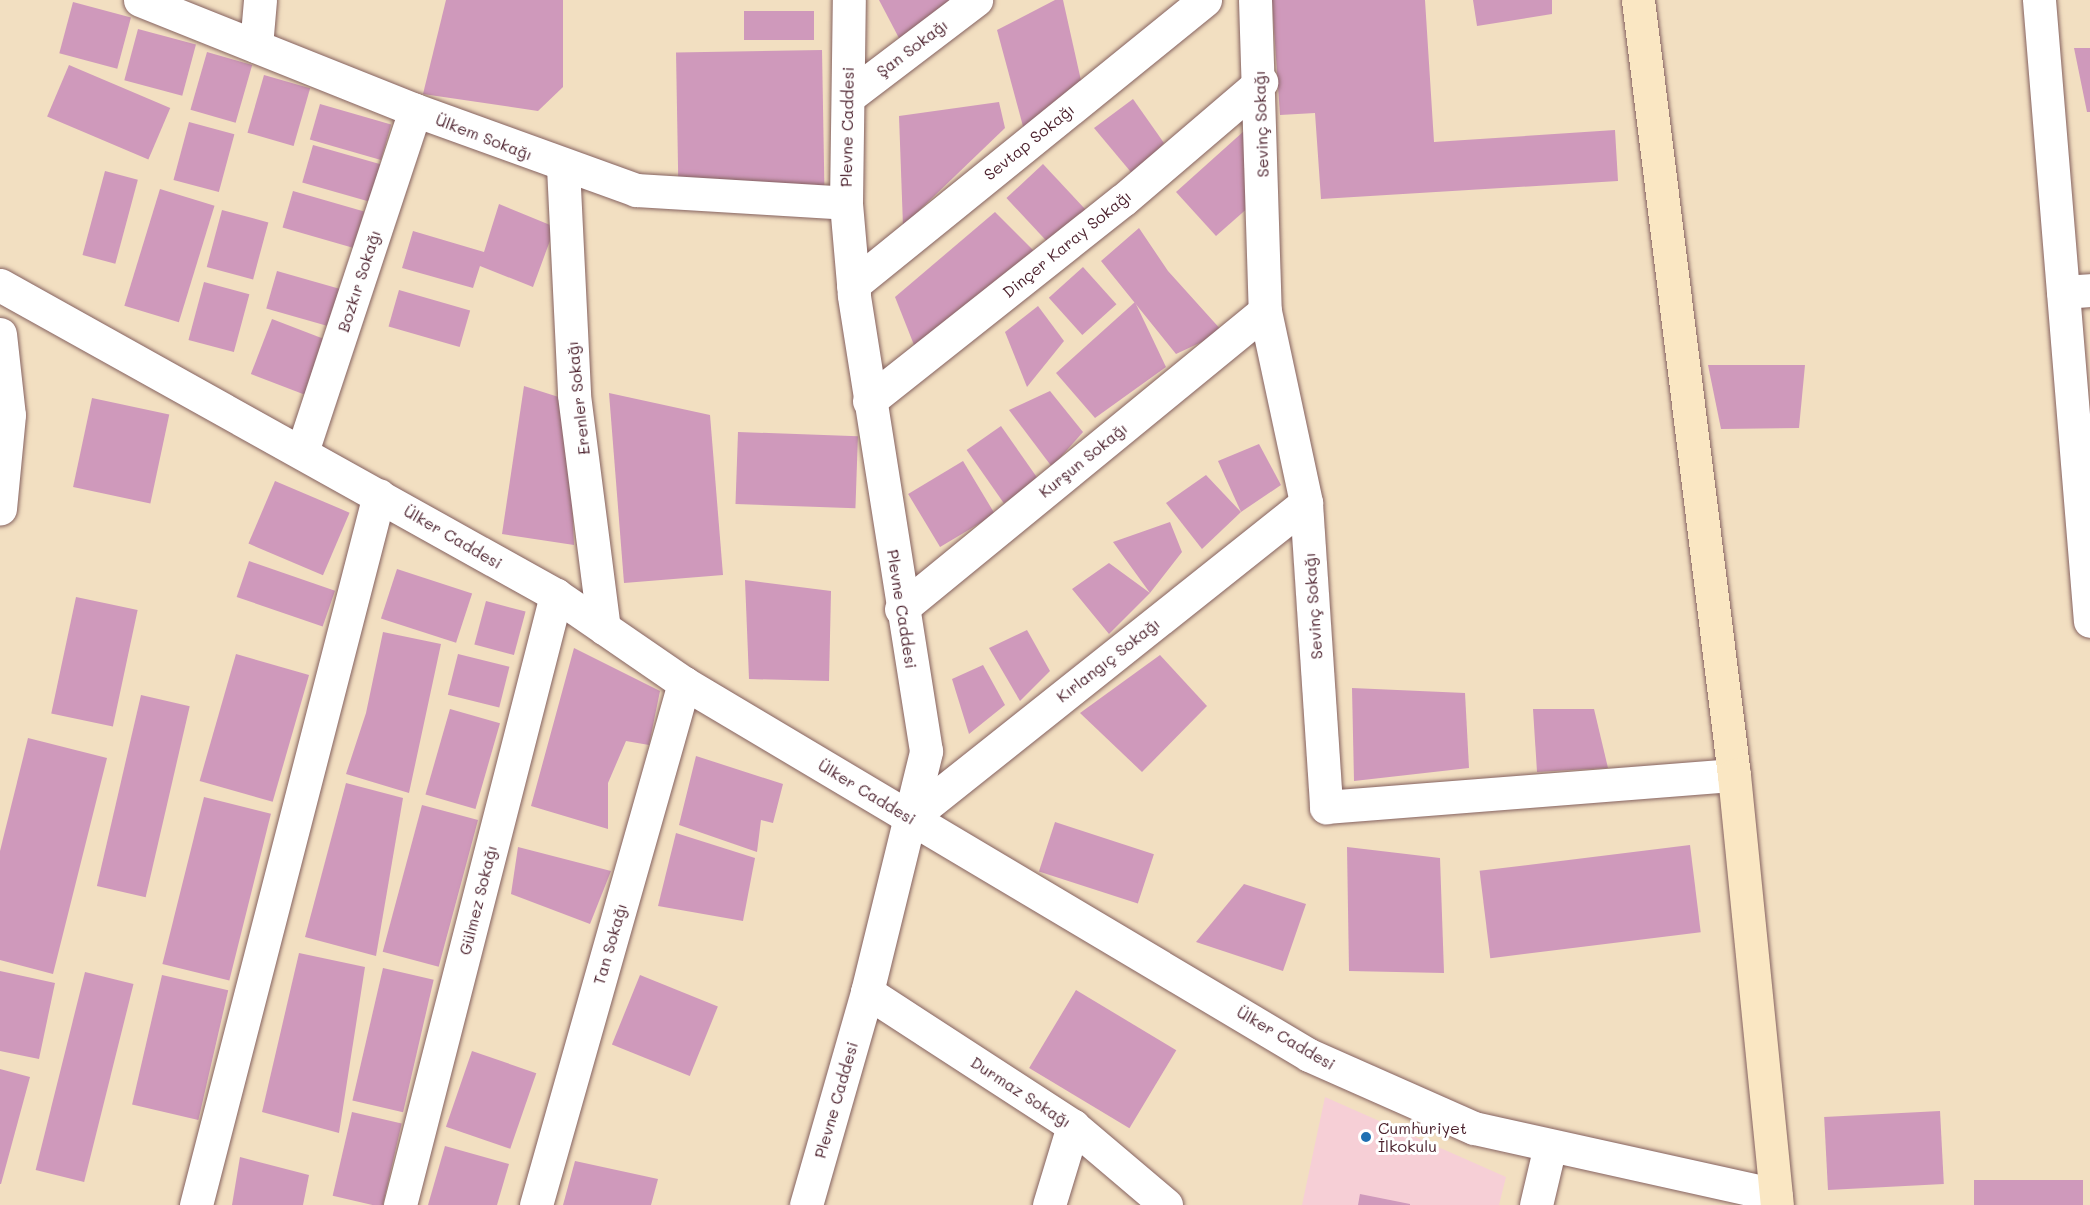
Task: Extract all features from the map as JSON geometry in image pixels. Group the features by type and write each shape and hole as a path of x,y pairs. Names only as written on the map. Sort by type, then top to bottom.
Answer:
{"main road":[{"path":"1638,0 1734,775 1776,1200"}],"street":[{"name":"Ülkem Sokağı","path":"140,0 563,167 636,190 846,203"},
{"path":"256,46 260,0"},
{"name":"Plevne Caddesi","path":"806,1205 867,992 926,751 901,609 853,285 846,203 849,0"},
{"name":"Şan Sokağı","path":"848,97 976,0"},
{"name":"Sevtap Sokağı","path":"853,285 1205,0"},
{"name":"Sevinç Sokağı","path":"1255,0 1261,82 1265,310 1306,503 1326,807 1734,775"},
{"path":"2039,0 2076,291 2090,621"},
{"name":"Dinçer Karay Sokağı","path":"869,401 1123,200 1261,82"},
{"name":"Bozkır Sokağı","path":"302,452 415,110"},
{"name":"Erenler Sokağı","path":"563,167 574,395 604,628"},
{"name":"Ülker Caddesi","path":"0,285 555,595 684,683 1309,1055 1474,1128 1776,1200"},
{"name":"Kurşun Sokağı","path":"901,609 1265,310"},
{"path":"0,334 9,415 0,509"},
{"path":"196,1205 379,495"},
{"name":"Kırlangıç Sokağı","path":"910,818 1306,503"},
{"name":"Gülmez Sokağı","path":"400,1205 555,595"},
{"name":"Tan Sokağı","path":"536,1205 684,683"},
{"name":"Durmaz Sokağı","path":"867,992 1073,1126 1166,1205"},
{"path":"1049,1205 1073,1126"},
{"path":"1536,1205 1550,1146"}],"shaded area":[{"name":"Cumhuriyet İlkokulu","path":"1325,1097 1506,1177 1499,1205 1302,1205"}],"building":[{"path":"446,0 563,0 563,87 538,111 423,94"},
{"path":"879,0 950,0 900,40"},
{"path":"1055,0 1063,0 1082,85 1024,130 997,30"},
{"path":"1272,0 1425,0 1434,142 1615,130 1618,181 1321,199 1315,113 1280,115"},
{"path":"1473,0 1552,0 1552,14 1477,26"},
{"path":"73,2 131,18 117,69 59,53"},
{"path":"744,11 814,11 814,40 744,40"},
{"path":"138,29 196,45 182,96 124,80"},
{"path":"2074,48 2090,48 2090,112 2087,112"},
{"path":"822,50 824,187 678,190 676,53"},
{"path":"207,52 252,65 236,123 190,110"},
{"path":"69,65 170,108 148,160 47,117"},
{"path":"264,75 310,88 294,146 247,133"},
{"path":"1133,99 1164,143 1135,177 1094,128"},
{"path":"999,102 1005,128 903,226 899,116"},
{"path":"320,104 391,124 381,160 310,140"},
{"path":"189,122 234,134 219,192 173,180"},
{"path":"1244,131 1250,206 1216,236 1176,192"},
{"path":"313,145 383,165 372,203 302,182"},
{"path":"1043,164 1088,212 1051,246 1006,198"},
{"path":"105,171 138,180 115,264 82,255"},
{"path":"160,189 215,206 179,322 124,306"},
{"path":"293,191 364,211 354,248 283,228"},
{"path":"499,204 555,227 533,287 480,266 473,288 402,268 413,231 484,252"},
{"path":"222,210 268,222 253,279 207,267"},
{"path":"995,212 1038,255 918,355 895,297"},
{"path":"1139,228 1168,271 1223,332 1176,354 1101,261"},
{"path":"1083,267 1116,304 1082,335 1049,298"},
{"path":"277,271 347,291 336,329 266,308"},
{"path":"204,282 249,294 234,352 188,340"},
{"path":"399,290 470,310 460,347 389,327"},
{"path":"1135,302 1166,367 1095,418 1056,373"},
{"path":"1038,306 1064,341 1027,387 1005,332"},
{"path":"272,319 328,341 307,396 251,374"},
{"path":"1708,365 1805,365 1799,428 1721,429"},
{"path":"524,386 568,400 574,545 502,534"},
{"path":"1050,391 1083,432 1052,467 1009,410"},
{"path":"609,393 710,415 723,575 624,583"},
{"path":"92,398 169,414 150,503 73,487"},
{"path":"1001,426 1038,479 1004,503 967,450"},
{"path":"738,432 858,436 855,508 735,504"},
{"path":"1259,444 1281,485 1241,512 1218,461"},
{"path":"963,461 995,514 940,547 908,494"},
{"path":"1206,475 1241,512 1202,549 1166,503"},
{"path":"275,481 350,513 323,575 248,544"},
{"path":"1170,522 1182,552 1150,593 1113,542"},
{"path":"249,561 335,591 323,627 237,597"},
{"path":"1109,563 1150,593 1109,634 1072,589"},
{"path":"397,569 472,593 456,643 381,618"},
{"path":"745,580 831,591 829,681 749,679"},
{"path":"76,597 138,610 113,726 51,713"},
{"path":"486,601 526,612 514,655 474,644"},
{"path":"1027,630 1050,671 1020,701 989,648"},
{"path":"383,632 441,644 409,793 346,774 366,713"},
{"path":"574,648 660,691 649,745 626,741 608,783 608,829 531,806"},
{"path":"236,654 309,675 273,802 200,781"},
{"path":"458,654 509,667 499,708 448,695"},
{"path":"1160,655 1207,706 1142,772 1080,713"},
{"path":"983,665 1005,705 969,734 952,679"},
{"path":"1352,688 1465,693 1469,768 1354,781"},
{"path":"141,695 190,706 146,897 97,886"},
{"path":"450,709 500,723 475,809 425,795"},
{"path":"1533,709 1594,709 1608,768 1537,772"},
{"path":"28,738 107,758 53,974 0,960 0,851"},
{"path":"696,756 783,784 773,823 761,820 757,852 679,825"},
{"path":"346,783 403,798 376,956 305,937"},
{"path":"204,797 271,814 229,981 162,964"},
{"path":"422,805 478,820 439,967 383,952"},
{"path":"1055,822 1154,854 1138,904 1039,871"},
{"path":"676,833 755,858 743,921 658,906"},
{"path":"1690,845 1701,932 1490,958 1480,871"},
{"path":"518,847 611,871 590,924 511,894"},
{"path":"1347,847 1440,858 1444,973 1349,971"},
{"path":"1244,884 1306,904 1283,971 1196,942"},
{"path":"299,953 365,967 339,1133 262,1112"},
{"path":"383,968 434,980 403,1112 352,1101"},
{"path":"0,971 55,983 39,1059 0,1051"},
{"path":"85,972 134,984 84,1182 36,1170"},
{"path":"162,975 228,990 198,1120 132,1105"},
{"path":"640,975 718,1006 690,1076 612,1045"},
{"path":"1076,990 1176,1050 1129,1128 1029,1068"},
{"path":"472,1051 536,1073 510,1149 446,1127"},
{"path":"0,1069 30,1077 1,1184 0,1184"},
{"path":"1940,1111 1944,1184 1828,1190 1824,1117"},
{"path":"352,1112 402,1123 383,1205 373,1205 333,1196"},
{"path":"445,1146 509,1164 497,1205 428,1205"},
{"path":"240,1157 309,1175 303,1205 232,1205"},
{"path":"575,1161 658,1179 651,1205 563,1205"},
{"path":"1974,1180 2083,1180 2083,1205 1974,1205"},
{"path":"1360,1194 1410,1204 1410,1205 1358,1205"}],"place":[{"name":"Cumhuriyet İlkokulu","path":"1366,1137"}]}
